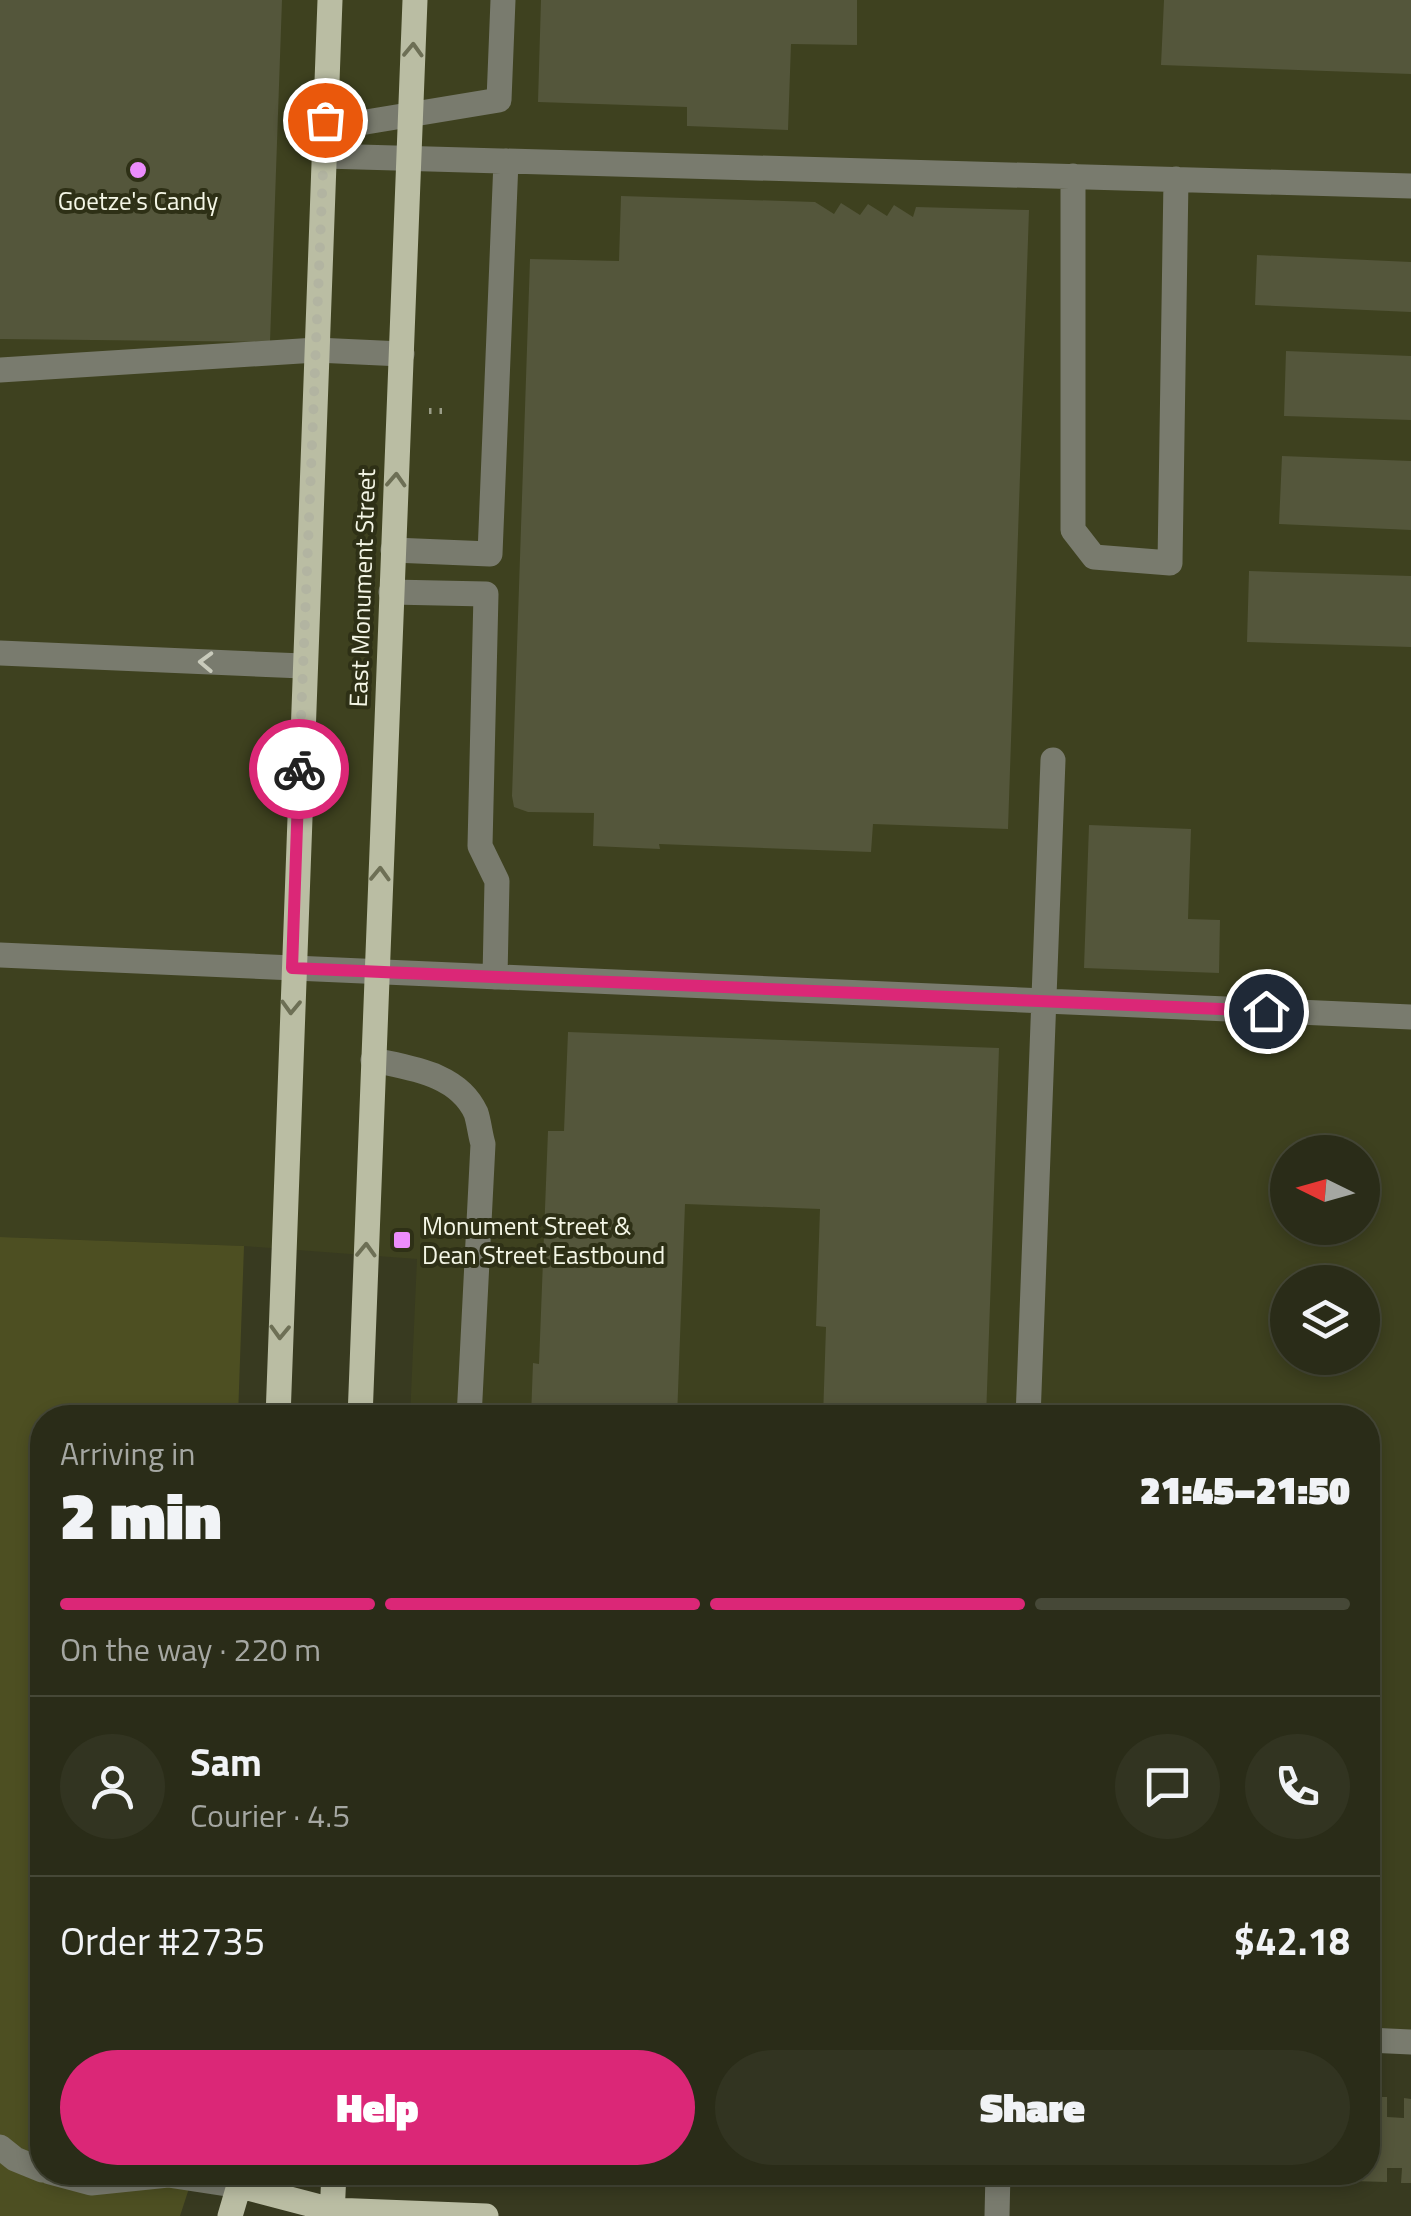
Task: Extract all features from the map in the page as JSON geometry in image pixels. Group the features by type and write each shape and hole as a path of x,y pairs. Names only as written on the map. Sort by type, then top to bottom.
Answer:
{"main road":[{"path":"278,1405 330,0"},
{"name":"East Monument Street","path":"360,1405 415,0"},
{"path":"230,2216 239,2185"},
{"path":"256,2185 331,2214 486,2216"},
{"path":"331,2214 333,2185"}],"street":[{"path":"325,120 366,122 499,100 502,0"},
{"path":"324,156 1411,186"},
{"path":"393,550 490,554 506,160"},
{"path":"1073,176 1073,530 1094,558 1170,563 1176,179"},
{"path":"0,370 316,350 402,354"},
{"path":"391,592 486,594 480,846 497,881 495,977"},
{"path":"0,653 303,666"},
{"path":"1028,1405 1053,760"},
{"path":"0,954 1411,1018"},
{"path":"373,1060 428,1072 457,1088 475,1112 482,1144 470,1405"},
{"path":"1380,2041 1411,2042"},
{"path":"0,2147 30,2165"},
{"path":"996,2216 997,2185"}],"path":[{"path":"429,410 448,411"}],"shaded area":[{"path":"0,0 1411,0 1411,2030 1380,2028 1380,1405 411,1405 417,1259 244,1246 0,1237"},
{"path":"0,1237 244,1246 238,1405 30,1405 30,2185 190,2185 180,2216 0,2216"}],"building":[{"name":"Goetze's Candy","path":"0,0 282,0 270,342 0,339"},
{"path":"541,0 857,0 857,45 791,44 788,130 687,126 687,107 538,102"},
{"path":"1164,0 1411,0 1411,74 1161,65"},
{"path":"621,196 815,202 834,214 841,203 860,215 868,204 887,216 894,205 913,217 916,207 1029,210 1008,829 873,824 871,852 659,844 660,849 593,846 594,813 528,812 514,807 530,259 619,261"},
{"path":"1257,255 1411,262 1411,312 1255,305"},
{"path":"1286,351 1411,356 1411,420 1284,416"},
{"path":"1282,456 1411,461 1411,530 1279,524"},
{"path":"1249,571 1411,576 1411,647 1247,642"},
{"path":"1089,825 1191,829 1188,919 1220,920 1219,973 1084,968"},
{"path":"568,1032 999,1048 986,1405 823,1405 826,1327 816,1326 820,1209 685,1204 677,1405 531,1405 533,1363 539,1364 548,1131 564,1131"},
{"path":"1380,2097 1387,2097 1387,2117 1404,2118 1404,2098 1411,2099 1411,2183 1401,2183 1402,2168 1387,2168 1387,2182 1380,2182"}],"way so far":[{"path":"299,769 325,120"}],"place":[{"name":"Goetze's Candy","path":"138,170"},
{"name":"Monument Street & Dean Street Eastbound","path":"402,1240"}],"route":[{"path":"299,769 292,968 1266,1011"}]}
